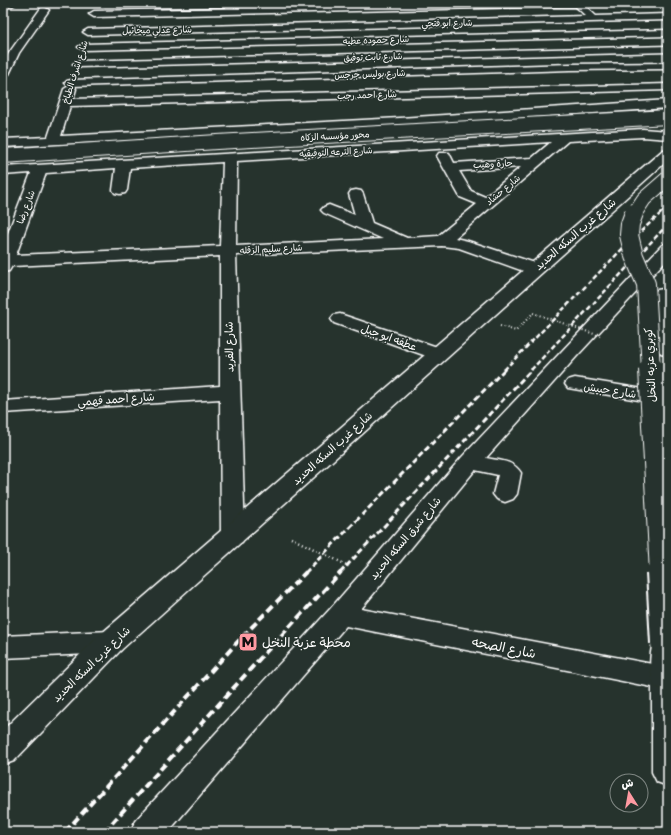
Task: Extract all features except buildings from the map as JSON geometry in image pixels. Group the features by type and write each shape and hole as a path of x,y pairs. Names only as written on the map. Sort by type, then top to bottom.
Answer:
{"main road":[{"name":"محور مؤسسه الزكاه","path":"3,156 218,142 668,117"},
{"name":"محور مؤسسه الزكاه","path":"3,163 668,123"},
{"name":"شارع غرب السكه الحديد","path":"3,751 112,642 668,153"},
{"name":"كوبري عزبه النخل","path":"667,679 646,284 631,246 629,231 632,216 641,202 668,178"}],"street":[{"path":"3,3 12,3"},
{"name":"شارع اشرف الطباخ","path":"53,140 97,3"},
{"path":"94,14 224,8 577,3 595,19"},
{"path":"342,6 357,41 400,122"},
{"path":"224,8 232,103"},
{"path":"557,90 602,8"},
{"path":"3,74 8,54 44,10"},
{"name":"شارع ابو فتحي","path":"225,28 595,19 659,14 668,17"},
{"name":"شارع عدلي ميخائيل","path":"88,32 225,28"},
{"name":"شارع حموده عطيه","path":"83,47 668,33"},
{"name":"شارع ثابت توفيق","path":"78,64 668,49"},
{"name":"شارع بوليس جرجس","path":"71,84 230,80 570,67 668,66"},
{"name":"شارع احمد رجب","path":"65,103 232,103 385,95 668,87"},
{"path":"3,143 231,127 400,122 668,104"},
{"name":"شارع الترعه التوفيقيه","path":"3,171 643,133 668,135"},
{"name":"شارع حشاد","path":"442,241 564,138"},
{"path":"438,146 465,194 487,203"},
{"name":"شارع الفريد","path":"230,158 228,251 234,536"},
{"name":"حارة وهيب","path":"449,167 536,162"},
{"path":"120,190 123,165"},
{"name":"شارع رضا","path":"4,263 40,169"},
{"path":"356,194 365,226"},
{"path":"329,210 405,243"},
{"name":"شارع سليم الزقله","path":"4,263 442,241 462,244 535,269"},
{"name":"شارع شرق السكه الحديد","path":"147,832 340,615 470,462 629,289 659,268 668,248"},
{"path":"629,289 666,294 668,349"},
{"name":"عطفه ابو جبل","path":"340,319 439,354"},
{"name":"شارع حبيش","path":"575,384 668,399"},
{"name":"شارع احمد فهمي","path":"3,407 230,392"},
{"path":"470,462 506,469 510,473 505,494"},
{"name":"شارع الصحه","path":"340,615 667,679"},
{"path":"3,647 112,642"},
{"path":"667,679 668,772"}],"path":[{"path":"516,331 533,313 600,336"},
{"path":"291,538 348,566"}],"railway":[{"path":"661,213 668,206"},
{"path":"504,370 626,245 661,213"},
{"path":"531,370 668,224"},
{"path":"305,573 505,369"},
{"path":"340,573 532,369"},
{"path":"65,832 242,637 306,572"},
{"path":"104,832 264,654 341,572"}],"place":[{"name":"محطة عزبة النخل","path":"248,642"}]}
